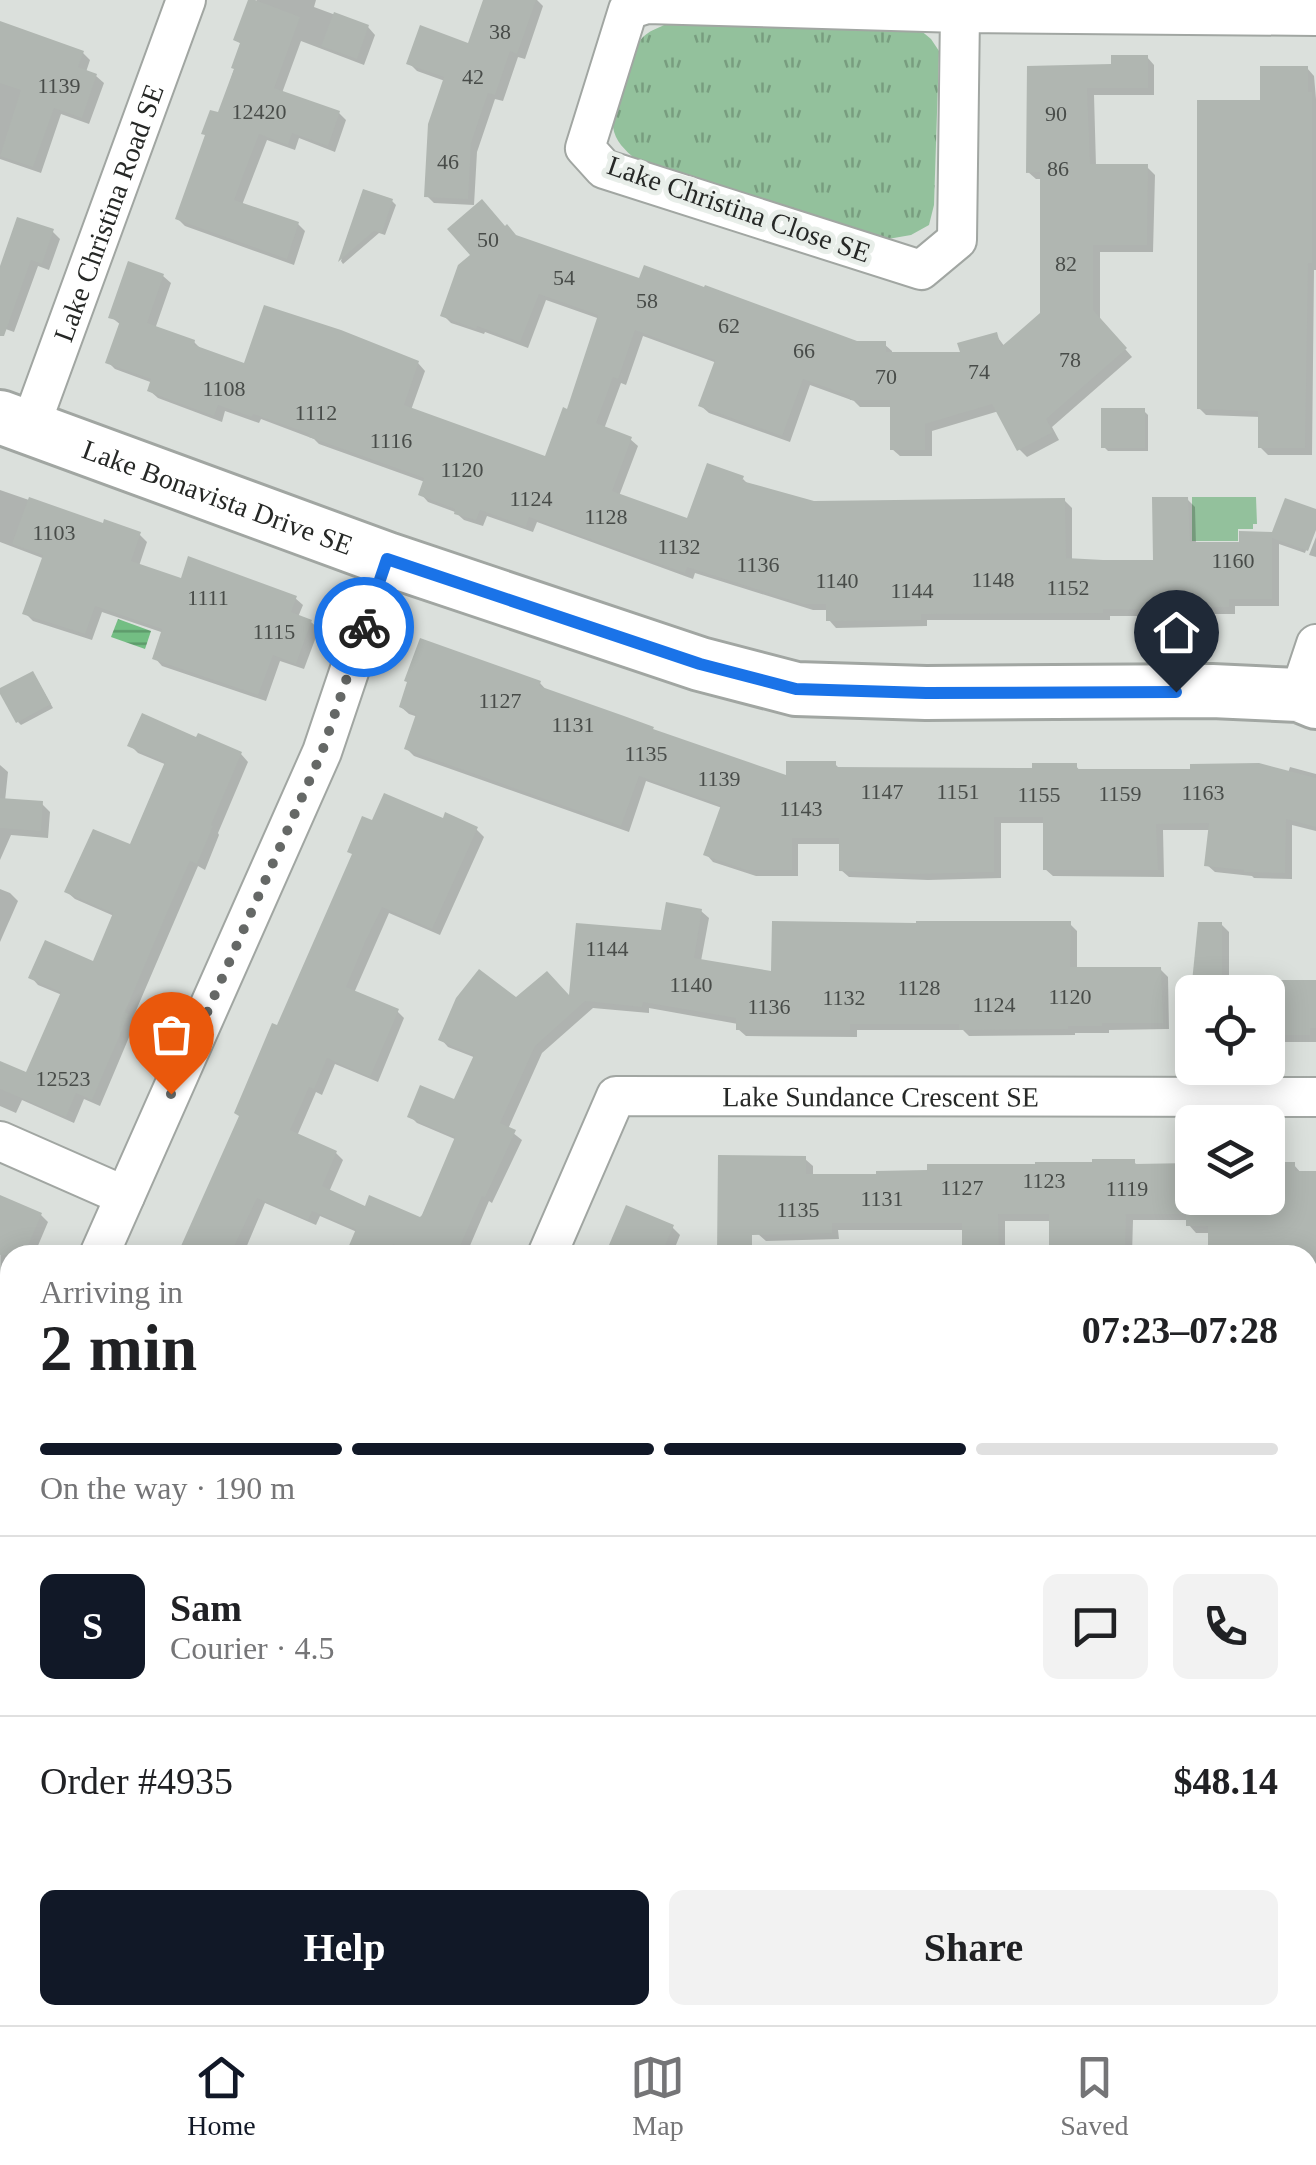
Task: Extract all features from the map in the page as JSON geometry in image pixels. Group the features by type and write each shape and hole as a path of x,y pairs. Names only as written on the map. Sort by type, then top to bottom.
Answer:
{"street":[{"name":"Lake Christina Road SE","path":"15,422 186,0"},
{"name":"Lake Christina Close SE","path":"960,14 957,240 921,270 604,169 586,148 628,10 647,4 960,14 1316,16"},
{"name":"Lake Bonavista Drive SE","path":"15,422 387,559 700,664 796,689 926,693 1212,691 1308,698"},
{"path":"104,1245 322,752 387,559"},
{"path":"1308,698 1316,644"},
{"name":"Lake Sundance Crescent SE","path":"551,1245 616,1096 1316,1098"},
{"path":"0,1141 126,1196"}],"green space":[{"path":"664,25 919,29 939,51 934,205 929,225 911,235 888,239 850,232 635,159 616,137 614,106 638,44"},
{"path":"1192,497 1256,497 1257,524 1253,524 1253,529 1238,529 1238,541 1192,541"}],"shaded area":[{"path":"118,619 151,631 145,649 111,637"}],"building":[{"path":"248,0 300,17 274,88 340,111 328,146 292,133 288,145 259,134 234,200 299,222 287,259 175,219 210,110 218,112 234,69 231,68 240,43 233,40"},
{"path":"483,0 536,0 517,54 510,51 495,95 488,93 471,143 468,199 424,197 428,124 444,77 406,64 420,25 468,43"},
{"path":"334,12 369,25 357,59 321,46"},
{"path":"0,21 84,51 78,67 97,74 82,118 54,108 33,167 0,156 21,90 0,83"},
{"path":"1111,55 1148,55 1148,88 1087,88 1090,164 1148,164 1147,245 1093,245 1093,310 1127,348 1046,419 1053,432 1017,451 992,404 925,424 925,450 890,450 890,400 850,400 850,396 803,379 782,436 698,406 715,360 635,330 618,379 613,377 596,423 632,437 612,491 687,518 707,463 744,476 742,481 814,501 1065,498 1066,558 1103,560 1153,560 1152,497 1188,497 1190,542 1239,542 1239,531 1272,532 1285,498 1316,509 1316,530 1308,551 1272,538 1272,599 1229,599 1229,607 1184,610 921,614 921,620 826,621 826,604 803,604 687,567 685,573 529,517 526,527 480,510 476,520 454,514 455,509 418,495 424,478 253,414 252,417 218,405 214,416 147,391 151,379 105,363 120,321 108,318 128,261 164,274 147,323 195,340 194,345 244,363 264,305 419,361 404,405 545,456 563,407 567,409 598,315 539,294 520,342 440,316 458,265 470,255 447,229 482,199 516,235 639,278 644,265 857,341 886,341 886,352 960,352 957,343 997,332 1001,347 1040,313 1040,172 1026,173 1027,66 1111,64"},
{"path":"1260,66 1308,66 1308,92 1312,92 1312,263 1308,263 1305,448 1258,448 1258,411 1197,409 1197,100 1260,100"},
{"path":"363,189 393,199 382,233 374,231 338,262"},
{"path":"17,217 54,229 42,264 31,260 4,336 0,336 0,266"},
{"path":"1101,408 1145,408 1145,448 1101,448"},
{"path":"29,497 141,532 131,561 181,578 188,556 297,596 291,612 312,620 296,664 273,655 258,695 152,659 162,629 95,606 85,634 22,614 43,555 12,544"},
{"path":"420,638 541,681 539,686 653,729 786,775 786,761 836,761 836,767 1032,768 1032,763 1077,763 1077,769 1190,769 1190,764 1259,763 1316,778 1316,827 1286,819 1285,873 1204,866 1209,823 1156,824 1158,870 1043,870 1043,817 994,817 994,872 839,871 839,838 792,838 792,870 746,870 703,855 721,805 639,776 621,826 404,749 416,714 399,707"},
{"path":"33,671 51,704 16,723 0,688"},
{"path":"142,713 242,752 197,864 190,861 166,915 92,1100 76,1093 66,1117 0,1089 0,1061 26,1072 61,992 28,978 45,940 93,961 113,913 64,892 93,829 130,844 165,762 127,746"},
{"path":"384,793 443,818 445,812 478,827 432,929 382,907 365,942 346,987 399,1009 370,1077 327,1058 290,1130 337,1151 322,1186 365,1206 369,1195 422,1215 455,1137 407,1117 420,1085 454,1099 474,1055 438,1040 456,998 479,969 516,997 547,971 569,995 576,923 661,930 666,902 702,909 694,958 771,971 772,921 1071,921 1070,967 1161,967 1163,1023 1102,1023 1068,1029 959,1030 959,1024 850,1024 850,1030 736,1030 736,1018 643,1002 642,1007 585,1001 535,1046 500,1123 516,1130 460,1245 349,1245 356,1229 312,1211 308,1220 257,1198 235,1245 181,1245 239,1116 234,1113 272,1023 277,1025 352,854 347,852 362,816 372,820"},
{"path":"0,798 43,801 41,831 0,828"},
{"path":"1198,922 1222,922 1222,975 1193,975"},
{"path":"1285,980 1316,980 1316,1028 1310,1028 1310,1035 1285,1035"},
{"path":"718,1155 806,1156 806,1174 876,1174 927,1170 927,1164 1035,1164 1092,1159 1175,1163 1175,1214 1126,1214 1125,1245 1049,1245 1049,1214 998,1214 999,1245 962,1245 962,1223 832,1223 832,1233 752,1235 752,1245 717,1245"},
{"path":"1285,1162 1295,1162 1295,1171 1316,1171 1316,1245 1208,1245 1208,1226 1186,1226 1186,1215 1285,1215"},
{"path":"0,1195 42,1213 28,1245 0,1245"},
{"path":"626,1205 674,1225 665,1245 609,1245"}],"way so far":[{"path":"171,1094 322,752 364,627"}],"route":[{"path":"364,627 387,559 700,664 796,689 1176,692"}]}
